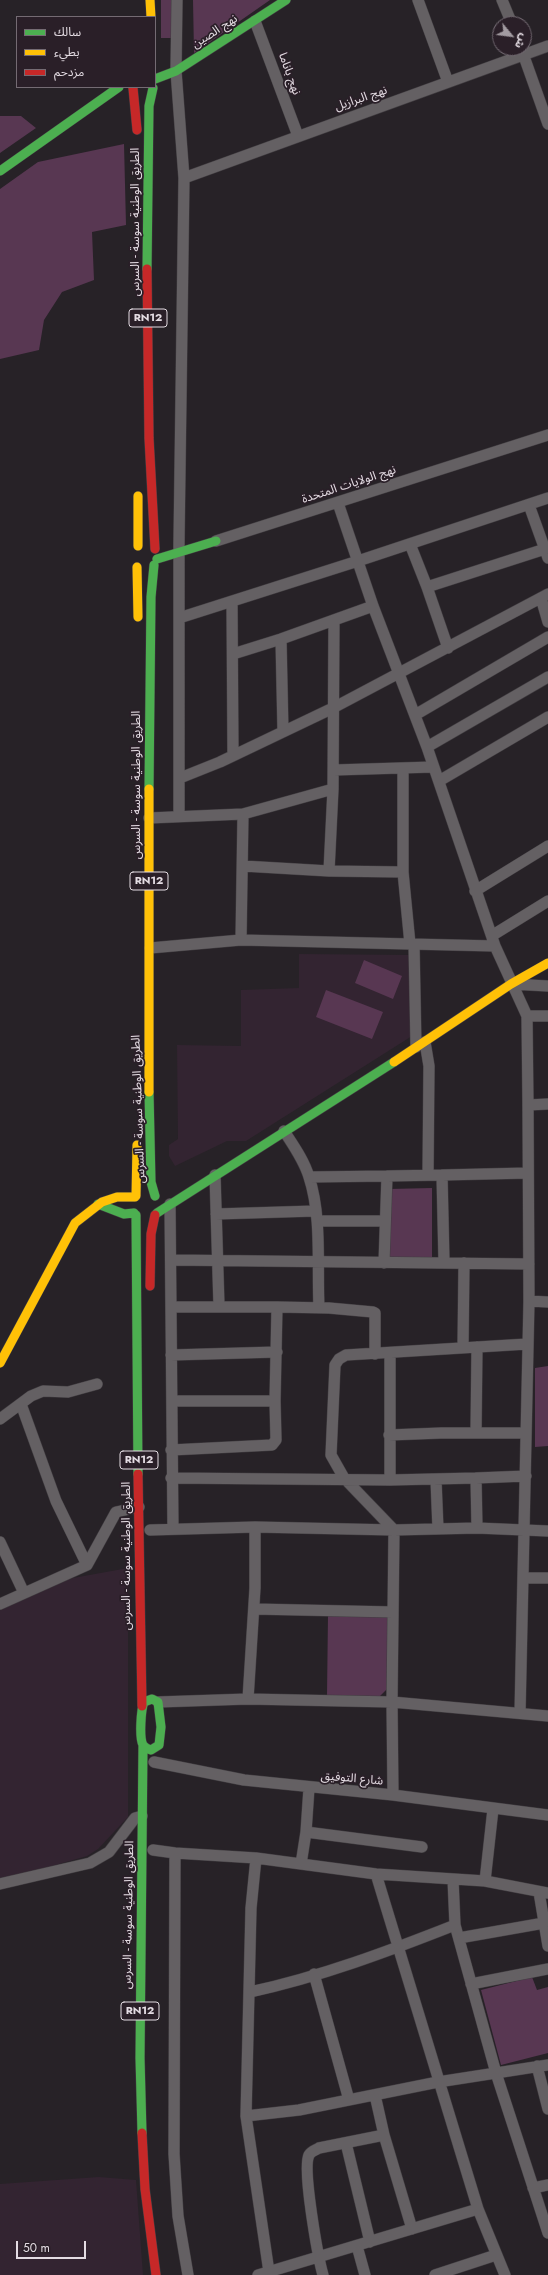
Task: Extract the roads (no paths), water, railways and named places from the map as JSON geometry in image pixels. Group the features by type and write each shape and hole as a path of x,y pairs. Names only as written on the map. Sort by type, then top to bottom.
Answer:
{"main road":[{"path":"150,0 151,16"},
{"name":"نهج الصين","path":"156,83 286,0"},
{"path":"0,171 115,90 133,88"},
{"name":"نهج الصين","path":"133,88 143,94 150,88"},
{"name":"الطريق الوطنية سوسة - السرس","path":"133,88 137,109 138,140"},
{"name":"الطريق الوطنية سوسة - السرس","path":"153,88 149,106 148,315 150,450 154,549"},
{"name":"الطريق الوطنية سوسة - السرس","path":"137,259 137,283"},
{"path":"138,483 135,556 139,630"},
{"name":"نهج الولايات المتحدة","path":"135,556 148,569 156,562 180,552 216,541"},
{"path":"135,556 145,544 154,549"},
{"name":"RN12","path":"154,549 156,562"},
{"name":"الطريق الوطنية سوسة - السرس","path":"156,562 152,597 149,1138 151,1182 156,1197"},
{"path":"98,1204 124,1214 135,1214 143,1219 156,1214 191,1189 421,1044 511,984 548,962"},
{"name":"الطريق الوطنية سوسة - السرس","path":"135,1197 137,1136"},
{"path":"0,1363 75,1223 86,1212 98,1204 117,1197 135,1197 148,1192 156,1197 191,1189"},
{"name":"RN12","path":"135,1197 132,1205 135,1214"},
{"name":"RN12","path":"150,1292 151,1234 159,1206 156,1197"},
{"name":"الطريق الوطنية سوسة - السرس","path":"135,1214 139,1596 142,1706"},
{"path":"154,1766 154,1750 160,1742 161,1727 155,1688"},
{"path":"142,1706 148,1700 157,1701"},
{"name":"RN12","path":"142,1706 140,1726 143,1746"},
{"path":"143,1746 150,1750 154,1750"},
{"name":"الطريق الوطنية سوسة - السرس","path":"143,1746 142,1925 139,2047 141,2137 156,2275"}],"street":[{"path":"177,0 176,71 184,178 179,618 179,816"},
{"path":"418,0 448,82"},
{"path":"502,0 509,16"},
{"name":"نهج باناما","path":"255,21 298,136"},
{"name":"نهج البرازيل","path":"532,50 548,46"},
{"name":"نهج البرازيل","path":"184,178 448,82 513,56"},
{"path":"524,56 548,124"},
{"name":"نهج الولايات المتحدة","path":"216,541 548,435"},
{"path":"179,618 548,498"},
{"path":"338,503 373,606 427,747 475,891 511,984 527,1016 529,1301 520,1713"},
{"path":"427,587 546,554 529,505"},
{"path":"410,544 427,587 448,648"},
{"path":"180,778 333,708 544,596 548,622"},
{"path":"232,602 233,755"},
{"path":"232,654 281,639 373,606"},
{"path":"329,871 334,770 334,620"},
{"path":"415,715 548,637"},
{"path":"281,639 283,732"},
{"path":"427,747 548,678"},
{"path":"439,782 548,717"},
{"path":"334,770 433,767"},
{"path":"403,769 403,872 412,944 421,1044 429,1066 428,1175"},
{"path":"150,818 243,814 333,789"},
{"path":"241,940 243,814"},
{"path":"475,891 548,846"},
{"path":"243,866 329,871 403,872"},
{"path":"150,948 241,940 412,944 494,941 548,901"},
{"path":"511,984 548,986"},
{"path":"527,1016 548,1016"},
{"path":"528,1105 548,1104"},
{"path":"284,1131 302,1160 309,1177 316,1216 319,1308"},
{"path":"309,1177 528,1173"},
{"path":"215,1175 216,1260 219,1306"},
{"path":"442,1175 444,1262"},
{"path":"384,1263 384,1221 387,1176"},
{"path":"170,1204 172,1401 171,1478 173,1529"},
{"path":"216,1214 316,1216 384,1221"},
{"path":"170,1260 384,1263 464,1262 529,1264"},
{"path":"462,1348 464,1262"},
{"path":"529,1301 548,1302"},
{"path":"171,1307 219,1306 319,1308 374,1312 375,1354"},
{"path":"171,1450 272,1445 276,1440 275,1401 278,1352 277,1308"},
{"path":"393,1795 392,1702 394,1530 344,1478 331,1455 335,1365 339,1359 346,1355 527,1344"},
{"path":"476,1434 477,1347"},
{"path":"171,1355 278,1352"},
{"path":"390,1353 388,1435 390,1480"},
{"path":"0,1419 31,1396 43,1391 68,1392 97,1384"},
{"path":"172,1401 275,1401"},
{"path":"21,1404 56,1501 87,1565"},
{"path":"388,1435 526,1434"},
{"path":"171,1478 218,1480 344,1478 436,1480 526,1476"},
{"path":"476,1478 477,1528"},
{"path":"436,1480 438,1529"},
{"path":"0,1604 87,1565 116,1512 139,1507"},
{"path":"150,1530 255,1527 394,1530 477,1528 548,1531"},
{"path":"248,1699 249,1659 254,1609 255,1527"},
{"path":"0,1542 24,1593"},
{"path":"523,1578 548,1578"},
{"path":"254,1609 393,1612"},
{"path":"157,1701 248,1699 392,1702 548,1716"},
{"name":"شارع التوفيق","path":"154,1766 244,1780 309,1788 393,1795 548,1816"},
{"path":"302,1864 309,1788"},
{"path":"485,1880 493,1809"},
{"path":"0,1884 90,1863 109,1852 135,1818 142,1816"},
{"path":"306,1832 422,1847"},
{"path":"153,1850 175,1853 256,1858 376,1874 485,1880 543,1892 544,1922 548,1946"},
{"path":"175,1853 173,2147 178,2216 188,2275"},
{"path":"256,1858 251,1908 246,2116 263,2274 318,2259 478,2209"},
{"path":"376,1874 397,1948 478,2209 505,2275"},
{"path":"453,1879 455,1925 496,2073 548,2230"},
{"path":"459,1938 544,1922"},
{"path":"250,1992 276,1986 397,1948 455,1925"},
{"path":"471,1984 548,1969"},
{"path":"314,1974 349,2100"},
{"path":"246,2116 299,2110 375,2096 438,2082 543,2066 548,2108"},
{"path":"375,2096 384,2135 412,2229"},
{"path":"323,2275 318,2259 307,2170 309,2155 319,2148 384,2135"},
{"path":"346,2143 370,2242"},
{"path":"533,2188 548,2185"},
{"path":"357,2246 365,2275"},
{"path":"434,2275 496,2255"}]}
